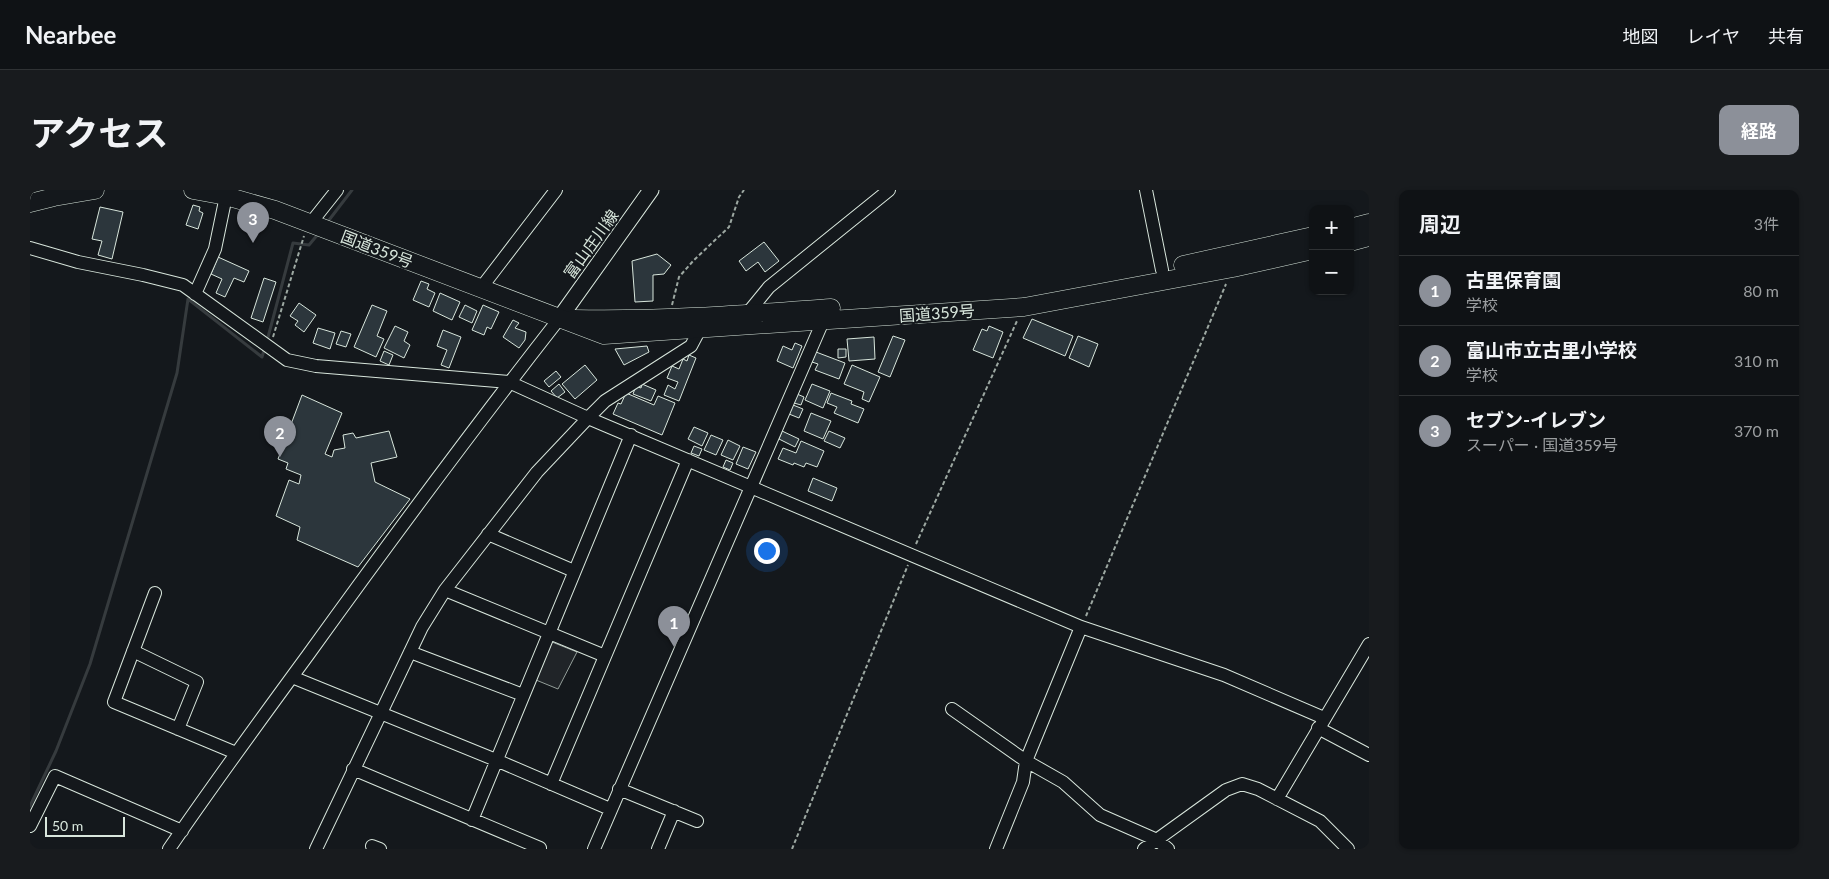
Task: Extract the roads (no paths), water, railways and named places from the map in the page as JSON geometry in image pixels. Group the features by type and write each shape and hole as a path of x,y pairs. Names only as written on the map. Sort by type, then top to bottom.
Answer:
{"highway":[{"path":"30,203 54,196 95,190"},
{"name":"国道359号","path":"192,190 226,196 274,210 604,336 1024,307 1232,268 1309,251"},
{"path":"1354,227 1369,224"},
{"name":"国道359号","path":"559,319 599,320 747,314 1023,296 1162,270 1309,237"},
{"path":"1354,241 1369,238"}],"main road":[{"name":"富山庄川線","path":"559,319 651,190"}],"street":[{"path":"310,224 337,190"},
{"path":"481,288 556,190"},
{"path":"747,314 769,287 889,190"},
{"path":"1146,190 1162,270"},
{"path":"195,294 215,249 226,196"},
{"path":"30,248 78,262 143,275 183,286 287,360 316,366 509,382 588,418 1081,627 1224,674 1321,723 1369,754"},
{"path":"169,849 236,753 509,382 559,319"},
{"path":"594,849 823,321"},
{"path":"316,849 422,627 445,590 537,472 588,418 605,401 691,346 700,329"},
{"path":"472,820 631,436"},
{"path":"552,784 688,460"},
{"path":"488,534 574,571"},
{"path":"445,590 605,656"},
{"path":"155,593 114,702 236,753"},
{"path":"996,849 1023,782 1026,761 1081,627"},
{"path":"1277,799 1369,644"},
{"path":"133,651 197,682 178,729"},
{"path":"410,652 523,695"},
{"path":"292,677 381,712 610,809"},
{"path":"952,709 1026,761 1063,782 1100,815 1157,840 1168,849"},
{"path":"353,769 540,848"},
{"path":"30,826 55,776 182,831"},
{"path":"1144,849 1226,790 1242,784 1258,789 1320,822 1348,849"},
{"path":"619,789 696,822"},
{"path":"658,849 674,811"}],"waterway":[{"path":"326,224 352,190"},
{"path":"267,341 293,243 309,245 319,233"},
{"path":"30,806 56,751 90,664 177,373 188,299 262,357 265,347"}],"place":[{"name":"セブン-イレブン","path":"253,243"},
{"name":"富山市立古里小学校","path":"280,457"},
{"name":"古里保育園","path":"674,647"}]}
